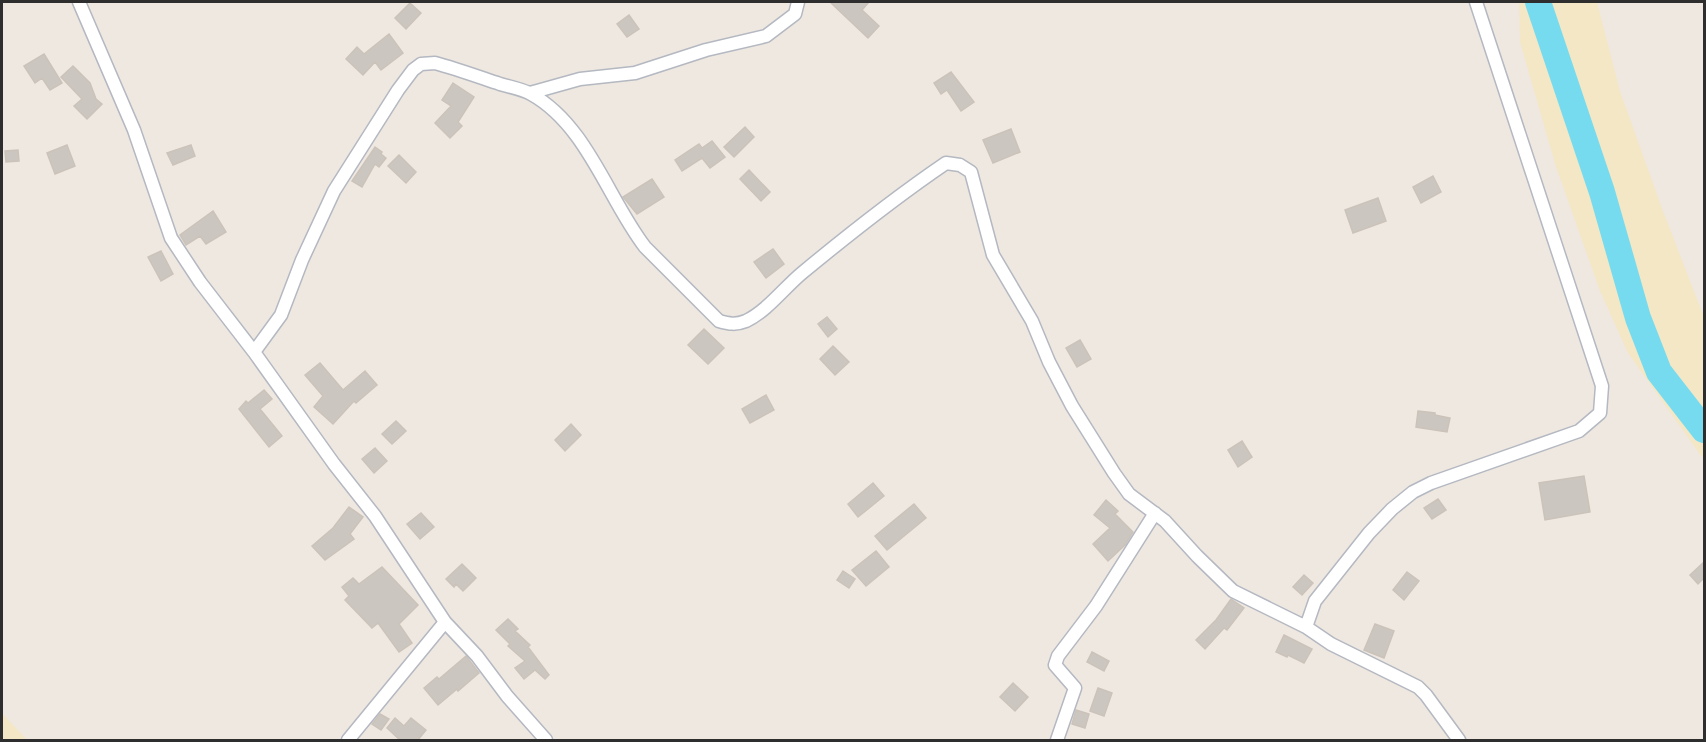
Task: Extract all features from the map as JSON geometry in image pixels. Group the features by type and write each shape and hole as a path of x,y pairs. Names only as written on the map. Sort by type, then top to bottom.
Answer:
{"street":[{"path":"79,2 134,130 171,238 200,282 375,516 445,622 477,656 507,696 546,741"},
{"path":"530,93 580,79 635,73 706,50 765,36 795,14 798,2"},
{"path":"1306,627 1314,601 1369,533 1392,509 1413,492 1431,483 1579,431 1600,413 1602,386 1476,2"},
{"path":"254,352 281,315 302,260 334,191 413,70 421,64 435,63 530,93 552,110 573,131 645,247 719,321 731,324 744,322 757,314 824,255 946,163 960,165 971,172 993,255 1032,321 1048,362 1094,444 1129,494 1165,521 1233,591 1306,627 1331,644 1418,687 1460,741"},
{"path":"1057,741 1075,688 1055,665 1058,656 1096,606 1155,513"},
{"path":"348,741 445,622"}],"sand":[{"path":"1519,2 1597,2 1620,91 1704,317 1704,458 1628,353 1600,291 1556,167 1520,42"},
{"path":"2,713 27,740 2,740"}],"building":[{"path":"830,2 869,2 862,10 879,26 868,38"},
{"path":"410,3 421,13 406,29 395,18"},
{"path":"629,15 639,29 627,37 617,24"},
{"path":"389,34 403,53 381,70 375,62 363,75 346,59 357,47 364,54"},
{"path":"44,54 62,83 50,90 42,78 35,83 24,66"},
{"path":"73,66 90,83 96,99 102,104 87,119 74,106 82,99 61,77"},
{"path":"951,72 974,102 961,111 947,90 941,94 934,83"},
{"path":"453,83 474,97 458,122 462,126 450,138 435,123 451,106 442,100"},
{"path":"745,127 754,137 734,157 724,147"},
{"path":"1011,129 1020,152 993,163 983,140"},
{"path":"712,141 725,157 710,168 702,158 682,171 675,160 699,144 702,148"},
{"path":"67,145 75,166 55,174 47,153"},
{"path":"191,145 195,156 173,165 167,153"},
{"path":"375,147 386,158 379,167 375,164 362,187 352,181"},
{"path":"18,150 19,161 6,162 5,151"},
{"path":"399,155 416,172 406,183 388,166"},
{"path":"749,170 770,192 761,201 740,179"},
{"path":"1433,176 1441,192 1421,203 1413,187"},
{"path":"652,179 664,197 637,214 623,197"},
{"path":"1378,198 1386,221 1353,233 1345,210"},
{"path":"213,211 226,232 206,244 200,236 186,245 180,235"},
{"path":"773,249 784,264 766,278 754,262"},
{"path":"161,251 173,274 161,281 148,257"},
{"path":"827,317 837,329 828,337 818,324"},
{"path":"704,329 724,348 708,364 688,345"},
{"path":"1080,340 1091,359 1077,367 1066,348"},
{"path":"833,346 849,362 835,375 820,359"},
{"path":"320,363 343,390 365,371 377,385 356,403 354,401 333,424 314,407 323,396 305,375"},
{"path":"264,390 272,399 260,409 282,436 269,447 239,409 246,401 248,403"},
{"path":"766,395 774,410 750,423 742,409"},
{"path":"1418,411 1450,418 1447,432 1416,427"},
{"path":"396,421 406,431 392,444 382,434"},
{"path":"571,424 581,435 565,451 555,440"},
{"path":"1242,441 1252,457 1238,467 1228,450"},
{"path":"375,448 387,461 374,473 362,459"},
{"path":"1584,476 1590,512 1545,520 1539,483"},
{"path":"873,483 884,496 858,517 848,504"},
{"path":"1438,499 1446,510 1432,519 1424,508"},
{"path":"1106,500 1118,511 1115,514 1133,532 1125,545 1108,561 1093,544 1110,528 1094,515"},
{"path":"914,504 926,518 887,550 875,536"},
{"path":"349,507 363,517 350,534 354,539 325,560 312,546 333,528"},
{"path":"421,513 434,527 420,539 407,524"},
{"path":"876,551 889,567 866,586 852,570"},
{"path":"1704,562 1704,578 1698,584 1690,575"},
{"path":"462,564 476,578 463,591 456,584 454,587 446,579"},
{"path":"382,567 418,605 399,624 412,643 399,652 378,623 372,628 345,600 349,596 342,587 353,578 359,584"},
{"path":"843,571 855,579 849,588 837,580"},
{"path":"1407,572 1419,581 1404,600 1393,590"},
{"path":"1304,575 1313,583 1302,595 1293,587"},
{"path":"1231,599 1244,608 1227,630 1224,628 1205,649 1196,640 1216,620"},
{"path":"508,619 518,629 515,631 530,645 528,647 549,675 545,679 535,670 524,679 515,668 525,661 508,646 510,644 496,630"},
{"path":"1375,624 1394,631 1384,658 1364,650"},
{"path":"1284,635 1312,649 1304,663 1276,652"},
{"path":"1092,652 1109,661 1104,671 1087,662"},
{"path":"466,656 479,673 438,705 424,688 437,677 439,679"},
{"path":"1013,683 1028,697 1015,711 1000,697"},
{"path":"1098,688 1112,693 1104,716 1090,711"},
{"path":"1076,710 1089,714 1085,728 1072,724"},
{"path":"380,714 389,719 381,730 372,724"},
{"path":"395,718 404,726 411,718 426,730 417,741 401,741 387,728"}],"waterway":[{"path":"1538,2 1602,192 1638,318 1659,372 1704,430"}]}
